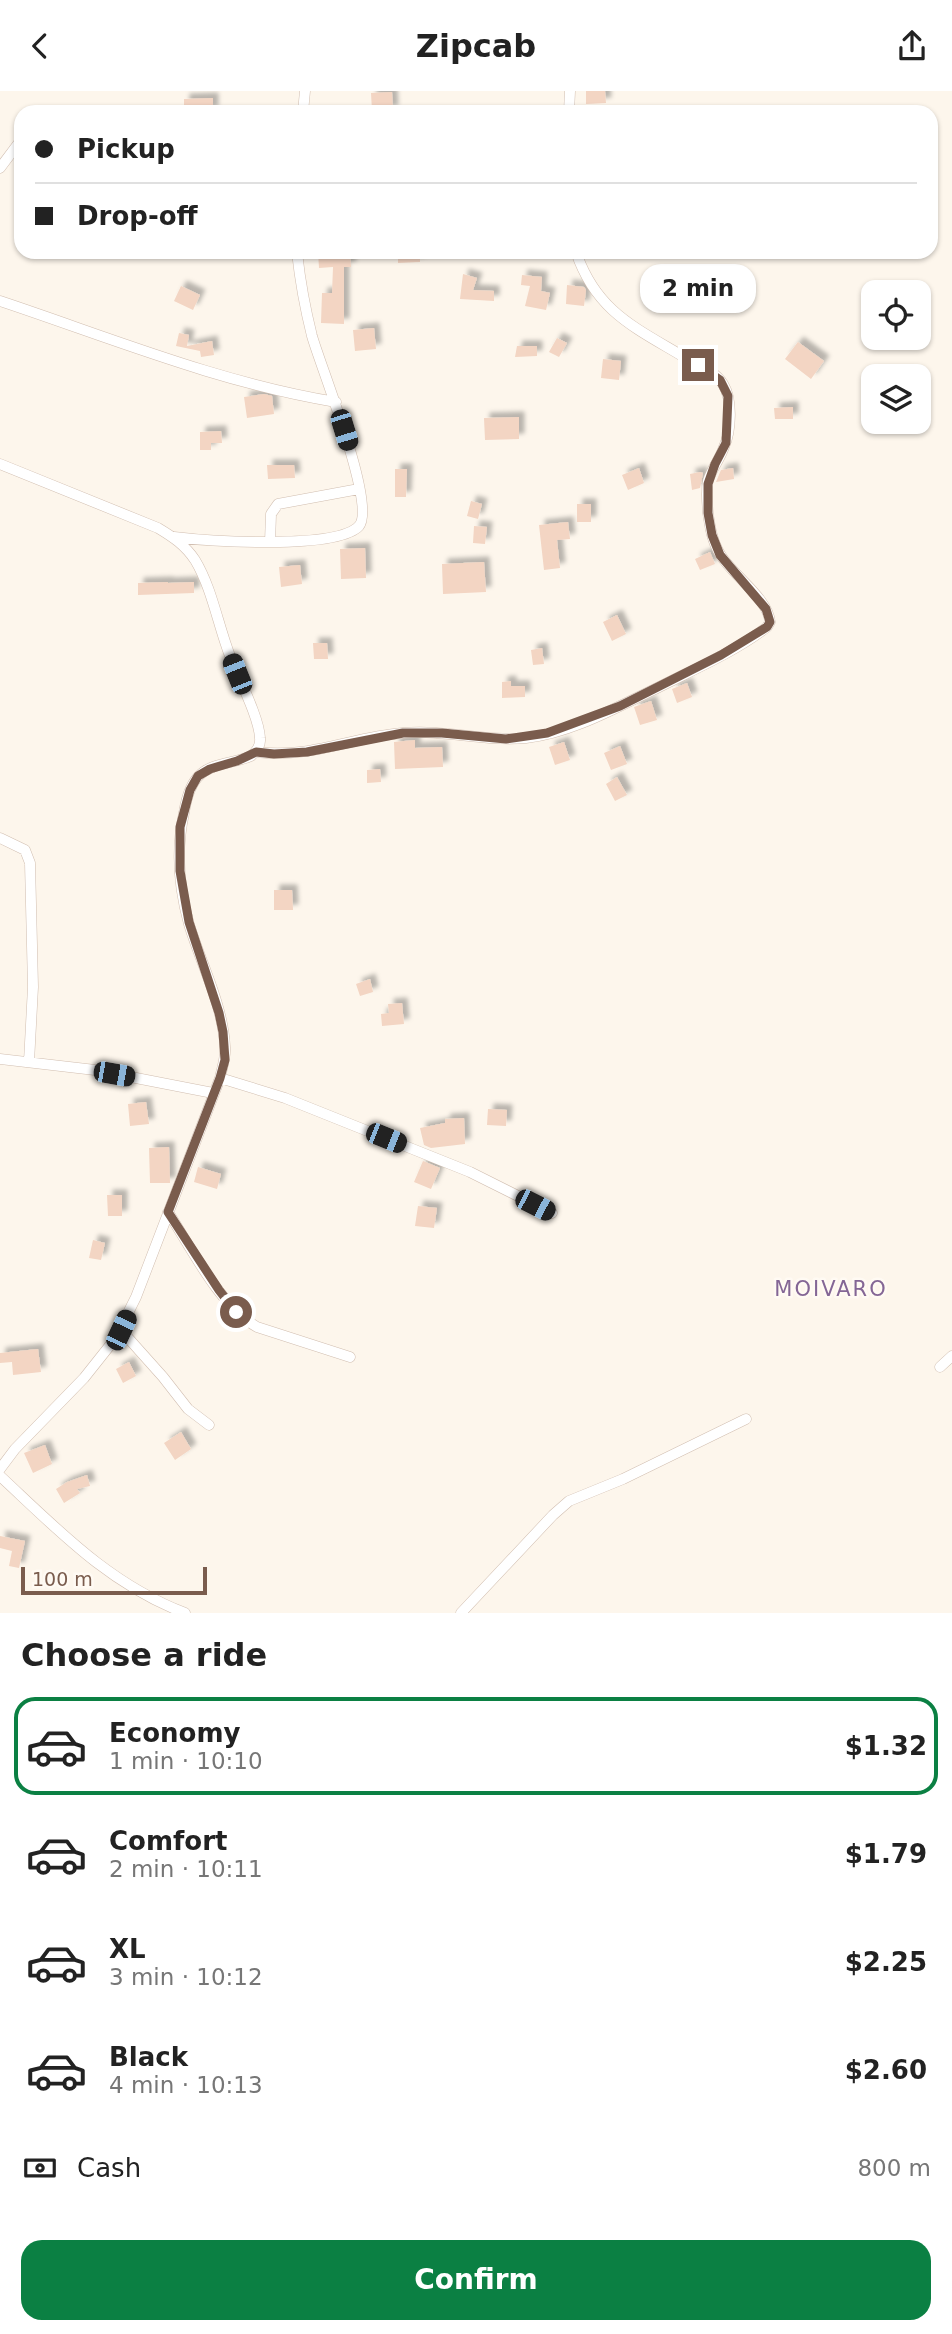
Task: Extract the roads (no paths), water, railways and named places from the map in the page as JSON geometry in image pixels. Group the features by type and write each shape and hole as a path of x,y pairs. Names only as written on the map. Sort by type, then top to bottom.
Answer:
{"street":[{"path":"0,168 14,149"},
{"path":"173,537 225,542 270,542 329,537 356,529 360,524 363,513 359,489 336,402 313,341 304,307 298,259"},
{"path":"0,1469 15,1449 102,1359 121,1330 220,1078 225,1060 223,1032 189,922 178,848 180,827 190,790 198,776 256,752 307,752 403,733 442,733 506,739 547,733 620,706 721,655 767,627 770,622 766,609 720,555 712,535 708,513 708,484 726,443 729,409 725,387 713,374 609,309 587,279 579,259"},
{"path":"0,302 226,377 336,402"},
{"path":"0,464 138,520 173,537 185,547 201,571 256,721 260,739 256,752"},
{"path":"270,542 271,514 278,504 359,489"},
{"path":"0,838 25,850 30,863 33,964 29,1062"},
{"path":"0,1059 95,1070 214,1093"},
{"path":"220,1078 285,1098 470,1172 552,1213"},
{"path":"168,1212 219,1290 236,1312 248,1322 350,1357"},
{"path":"121,1330 188,1409 209,1426"},
{"path":"940,1367 952,1356"},
{"path":"461,1613 569,1501 623,1479 747,1419"},
{"path":"0,1476 88,1558 145,1595 185,1613"}],"district":[{"name":"MOIVARO","path":"831,1289"}]}
